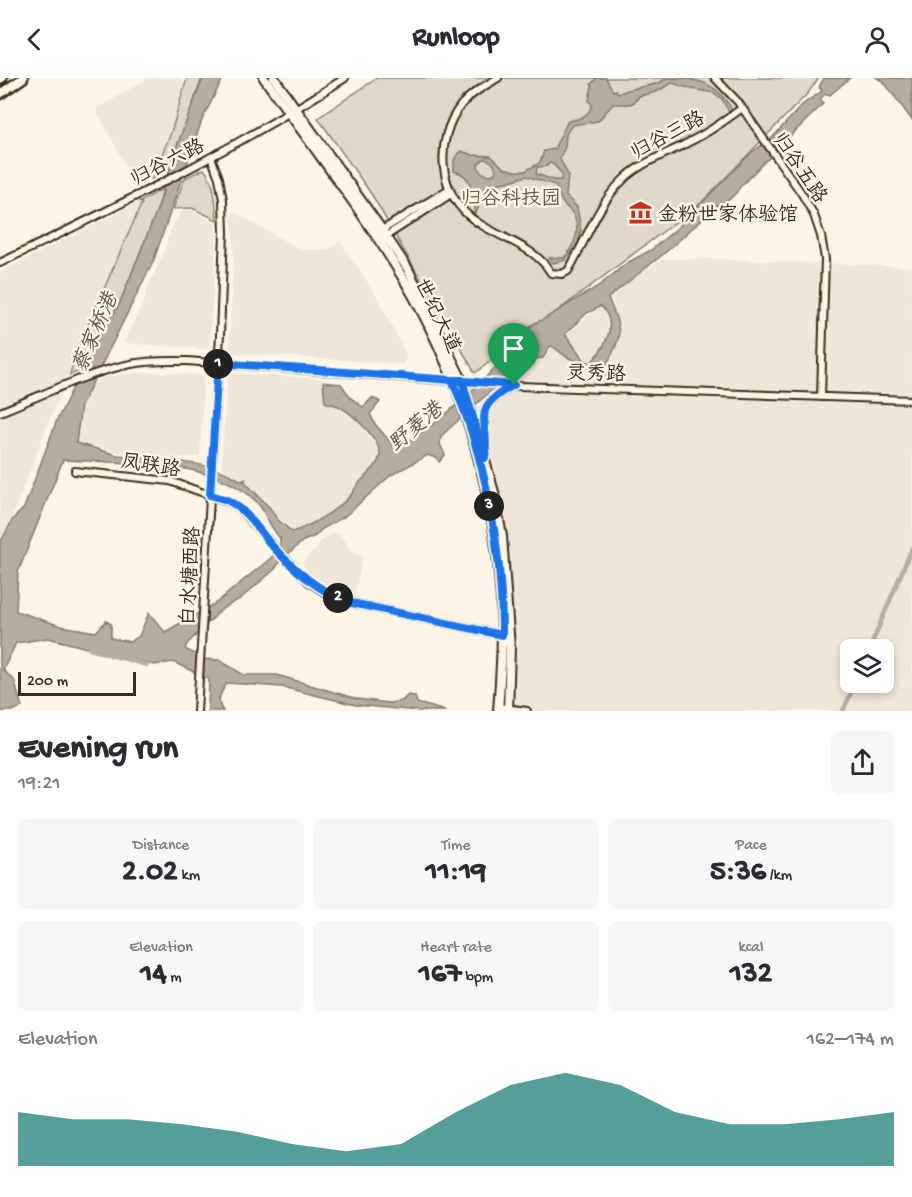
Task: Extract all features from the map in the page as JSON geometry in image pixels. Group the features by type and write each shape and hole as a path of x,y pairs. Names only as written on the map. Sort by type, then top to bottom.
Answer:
{"highway":[{"path":"0,92 21,78"}],"main road":[{"name":"世纪大道","path":"264,78 359,210 406,284 434,338 452,380 462,394 485,458 502,536 510,648 508,709"},
{"name":"世纪大道","path":"274,78 384,233 413,279 462,380 462,394"},
{"name":"世纪大道","path":"471,420 493,529 498,571 502,635 498,709"}],"street":[{"name":"归谷六路","path":"0,264 211,158 289,114 345,78"},
{"path":"384,233 450,191 443,159 445,138 451,120 462,103 498,78"},
{"name":"归谷五路","path":"715,78 742,108 814,215 825,259 821,397"},
{"name":"归谷三路","path":"450,191 464,211 476,222 518,244 545,264 551,273 562,274 568,271 607,198 622,180 649,161 716,127 742,108"},
{"name":"白水塘西路","path":"197,711 224,232 223,200 219,178 211,158"},
{"name":"灵秀路","path":"0,412 104,371 132,363 156,361 218,363 514,385 912,400"},
{"path":"485,458 483,412 489,402 499,393 514,385"},
{"name":"凤联路","path":"75,471 170,480 211,492 240,509 286,560 309,582 326,593 347,602 502,635"},
{"path":"498,709 526,711"}],"shaded area":[{"path":"148,78 181,78 185,84 171,133 157,164 149,169 151,179 144,183 130,174 96,109"},
{"path":"203,78 223,78 202,120 153,262 81,406 76,443 117,455 147,458 149,463 197,464 220,470 242,481 246,479 244,481 270,508 277,519 292,532 323,517 346,500 373,468 380,454 375,441 364,426 343,409 325,402 323,382 341,384 351,398 363,407 372,398 379,401 370,414 375,424 394,446 397,447 413,438 470,393 536,322 600,285 627,263 651,250 676,229 751,153 772,138 803,104 822,91 819,87 824,78 850,78 830,95 825,94 820,99 823,104 735,194 727,201 720,203 666,252 608,298 619,334 615,348 604,369 610,379 601,379 598,372 567,357 552,346 543,358 525,360 441,436 440,444 445,455 439,462 438,459 428,455 391,475 344,517 303,541 240,599 223,608 187,644 185,649 204,659 219,660 244,675 277,675 357,699 389,703 402,701 408,695 415,696 417,703 446,711 356,705 282,687 227,683 219,700 223,711 208,711 209,679 173,662 154,665 48,638 16,643 3,670 14,680 22,707 12,711 0,711 0,543 13,519 24,508 57,420 98,337 119,305 158,208 176,148","holes":["601,306 609,320 608,335 601,350 591,363 585,361 565,334 587,313","63,460 134,463 168,471 176,467 222,480 243,491 260,506 280,538 280,547 271,558 216,603 165,632 149,613 139,636 130,642 111,638 111,624 106,621 96,632 61,626 16,611 18,572"]},
{"path":"597,78 606,78 613,91 616,90 618,94 657,83 666,78 696,80 712,87 726,100 732,110 729,112 722,99 714,93 672,83 656,92 639,96 631,104 613,104 598,121 572,125 566,134 565,147 560,159 568,175 566,196 577,207 581,231 578,243 566,260 553,263 549,258 564,258 568,253 577,229 574,216 562,201 555,185 526,176 491,184 487,187 474,213 475,206 469,200 471,190 469,182 463,175 454,171 454,160 461,151 473,155 491,156 504,168 515,171 525,171 538,164 544,151 554,149 568,121 580,118 588,112 592,105 589,100 591,84","holes":["484,159 493,164 496,170 494,174 488,175 479,170 478,164","549,163 553,164 562,174 561,180 553,180 536,174 537,167 547,166"]},
{"path":"877,78 912,78 912,120 884,82"},
{"path":"142,202 76,352 73,367 53,411 12,517 0,539 0,272"},
{"path":"191,210 215,224 217,233 209,349 123,343 146,297 146,290 163,255 170,232 181,212"},
{"path":"232,211 301,250 327,250 340,241 380,301 407,356 403,364 229,353 234,251"},
{"path":"663,259 912,267 912,711 513,711 516,651 508,535 494,460 478,407 641,273"},
{"path":"145,372 204,375 200,456 157,459 81,445 77,440 83,406 94,383 112,375"},
{"path":"232,373 322,379 325,402 357,419 378,448 378,460 349,496 340,505 302,529 292,532 245,482 221,470 227,381"},
{"path":"332,533 340,534 353,553 363,555 354,597 329,587 311,575 303,565 303,560"}],"green space":[{"path":"187,78 202,78 170,169 151,179 147,170 158,164 171,133"},
{"name":"归谷科技园","path":"377,78 819,78 808,93 701,203 475,373 372,195 318,118"},
{"path":"204,169 213,186 217,220 192,208 173,209 185,178"},
{"path":"163,189 158,208 119,305 98,337 82,370 70,375 76,352 142,203 139,202"}],"waterway":[{"path":"874,639 912,548"},
{"name":"野菱港","path":"90,649 147,665 152,660"},
{"path":"843,711 851,693"}],"place":[{"name":"金粉世家体验馆","path":"640,213"}],"route":[{"path":"514,385 462,380 218,363 210,495 232,503 240,509 309,582 326,593 347,602 502,635 493,529 472,434 452,380 462,380 485,458 483,412 489,402 499,393 514,385"}],"water label":[{"name":"蔡家桥港","path":"94,332"}]}
